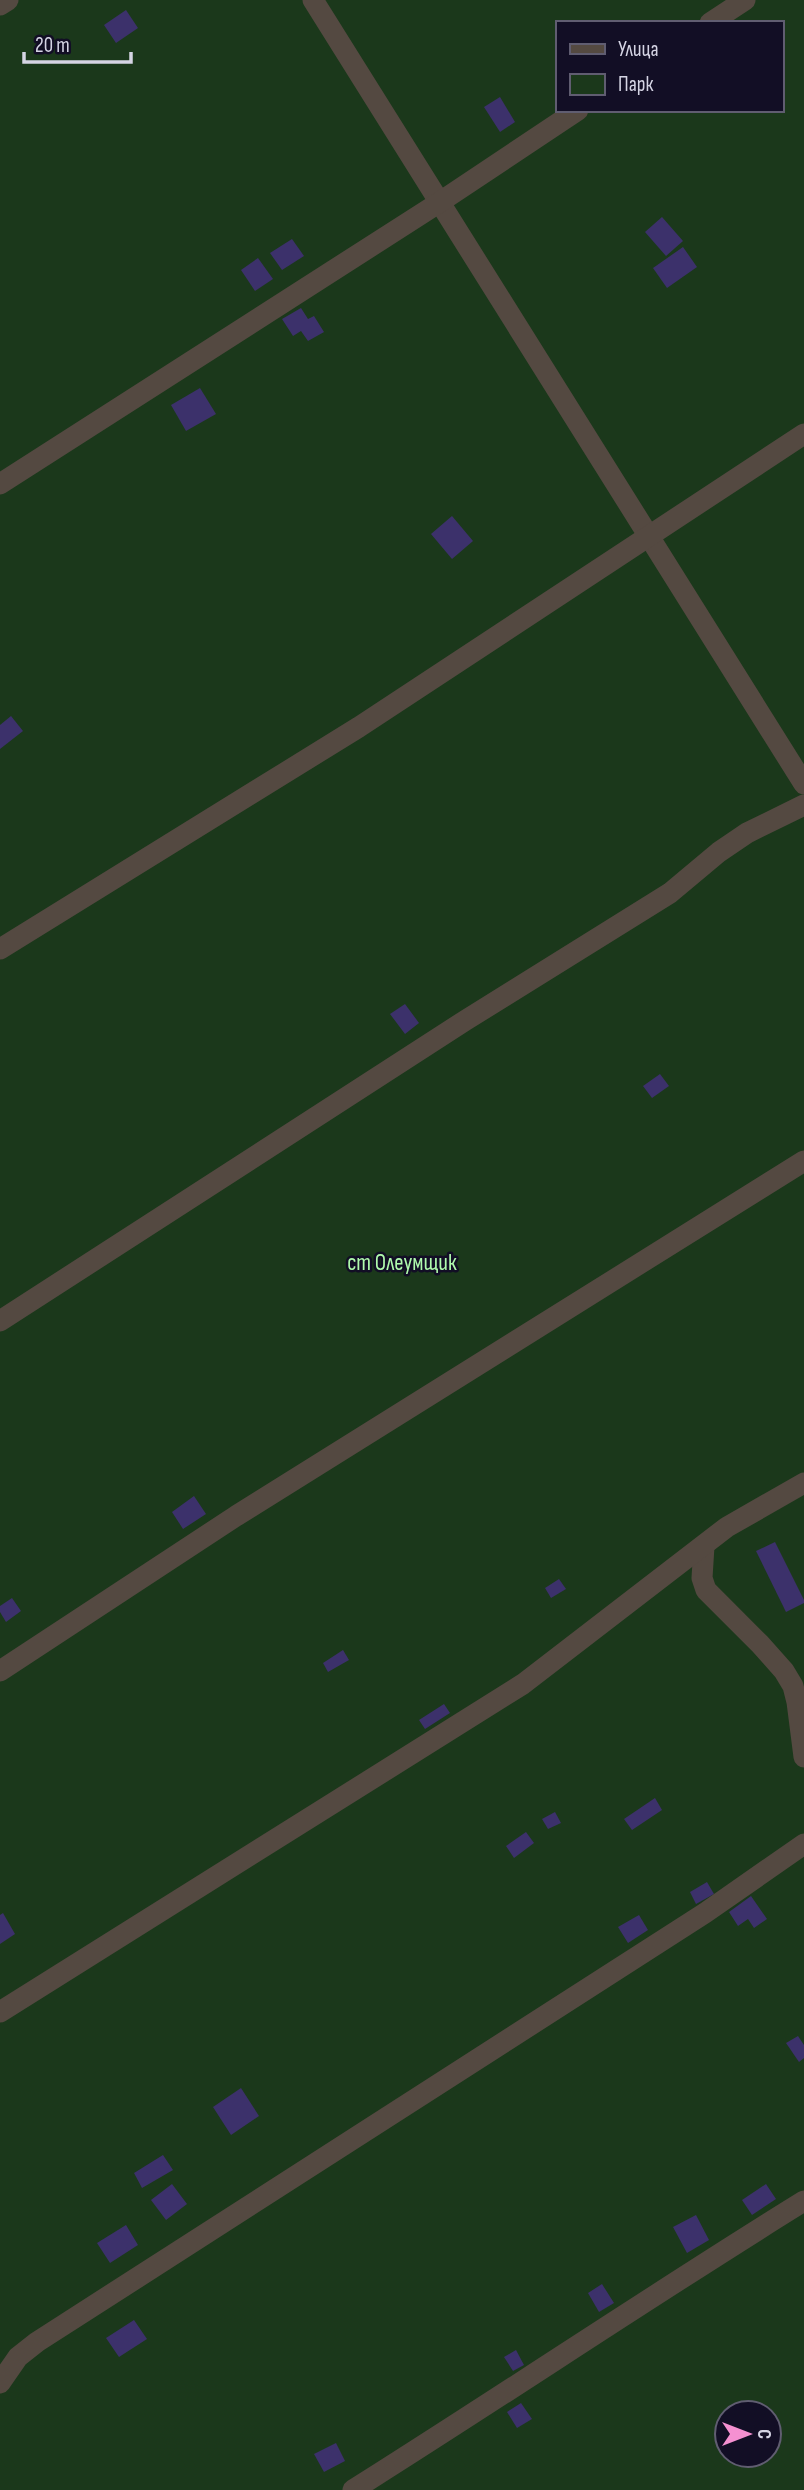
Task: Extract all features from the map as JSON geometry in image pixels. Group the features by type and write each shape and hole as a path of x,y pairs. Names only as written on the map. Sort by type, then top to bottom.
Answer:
{"lane":[{"path":"0,5 8,0"},
{"path":"313,0 804,784"},
{"path":"713,21 745,0"},
{"path":"0,484 440,202 575,112"},
{"path":"0,949 359,727 804,434"},
{"path":"0,1321 466,1020 658,900 719,852 747,834 804,805"},
{"path":"0,1671 236,1516 804,1161"},
{"path":"0,2012 523,1684 743,1517 804,1483"},
{"path":"704,1546 702,1578 706,1590 784,1671 793,1686 804,1757"},
{"path":"0,2383 18,2357 37,2342 694,1920 804,1844"},
{"path":"353,2490 474,2414 674,2281 804,2201"}],"green space":[{"name":"ст Олеумщик","path":"0,0 804,0 804,2490 0,2490"}],"building":[{"path":"126,10 138,28 116,43 104,25"},
{"path":"500,97 515,122 500,132 484,107"},
{"path":"662,217 683,241 666,256 645,232"},
{"path":"292,239 304,256 282,270 270,253"},
{"path":"683,247 697,267 667,288 653,268"},
{"path":"258,258 273,279 255,291 241,270"},
{"path":"301,308 308,319 314,316 324,332 308,341 301,331 293,336 282,319"},
{"path":"200,388 216,414 186,431 171,405"},
{"path":"452,516 473,541 452,559 431,534"},
{"path":"11,716 23,731 0,749 0,725"},
{"path":"405,1004 419,1023 405,1034 390,1014"},
{"path":"660,1074 669,1086 652,1098 643,1086"},
{"path":"194,1496 206,1514 183,1529 172,1512"},
{"path":"775,1542 804,1600 804,1603 786,1612 756,1551"},
{"path":"559,1579 566,1589 551,1598 545,1588"},
{"path":"12,1598 21,1611 6,1622 0,1612 0,1606"},
{"path":"343,1650 349,1660 328,1672 323,1663"},
{"path":"444,1704 450,1713 425,1729 419,1720"},
{"path":"655,1798 662,1810 632,1830 624,1819"},
{"path":"555,1812 561,1823 548,1829 542,1819"},
{"path":"526,1832 534,1843 514,1858 506,1846"},
{"path":"707,1882 714,1894 696,1904 690,1892"},
{"path":"751,1896 767,1919 754,1928 748,1919 738,1926 729,1912"},
{"path":"3,1913 15,1934 0,1944 0,1915"},
{"path":"639,1915 648,1930 628,1943 618,1927"},
{"path":"798,2036 804,2045 804,2058 799,2062 786,2043"},
{"path":"241,2088 259,2116 231,2135 213,2107"},
{"path":"163,2155 173,2170 142,2188 134,2173"},
{"path":"172,2184 187,2204 166,2220 151,2200"},
{"path":"766,2184 776,2199 752,2215 742,2200"},
{"path":"696,2215 709,2240 687,2253 673,2227"},
{"path":"126,2225 138,2245 110,2263 97,2243"},
{"path":"602,2284 614,2303 599,2312 588,2293"},
{"path":"134,2320 147,2339 119,2357 106,2338"},
{"path":"516,2350 524,2365 513,2371 504,2357"},
{"path":"521,2403 532,2419 517,2428 507,2412"},
{"path":"336,2443 345,2461 324,2472 314,2454"}]}
